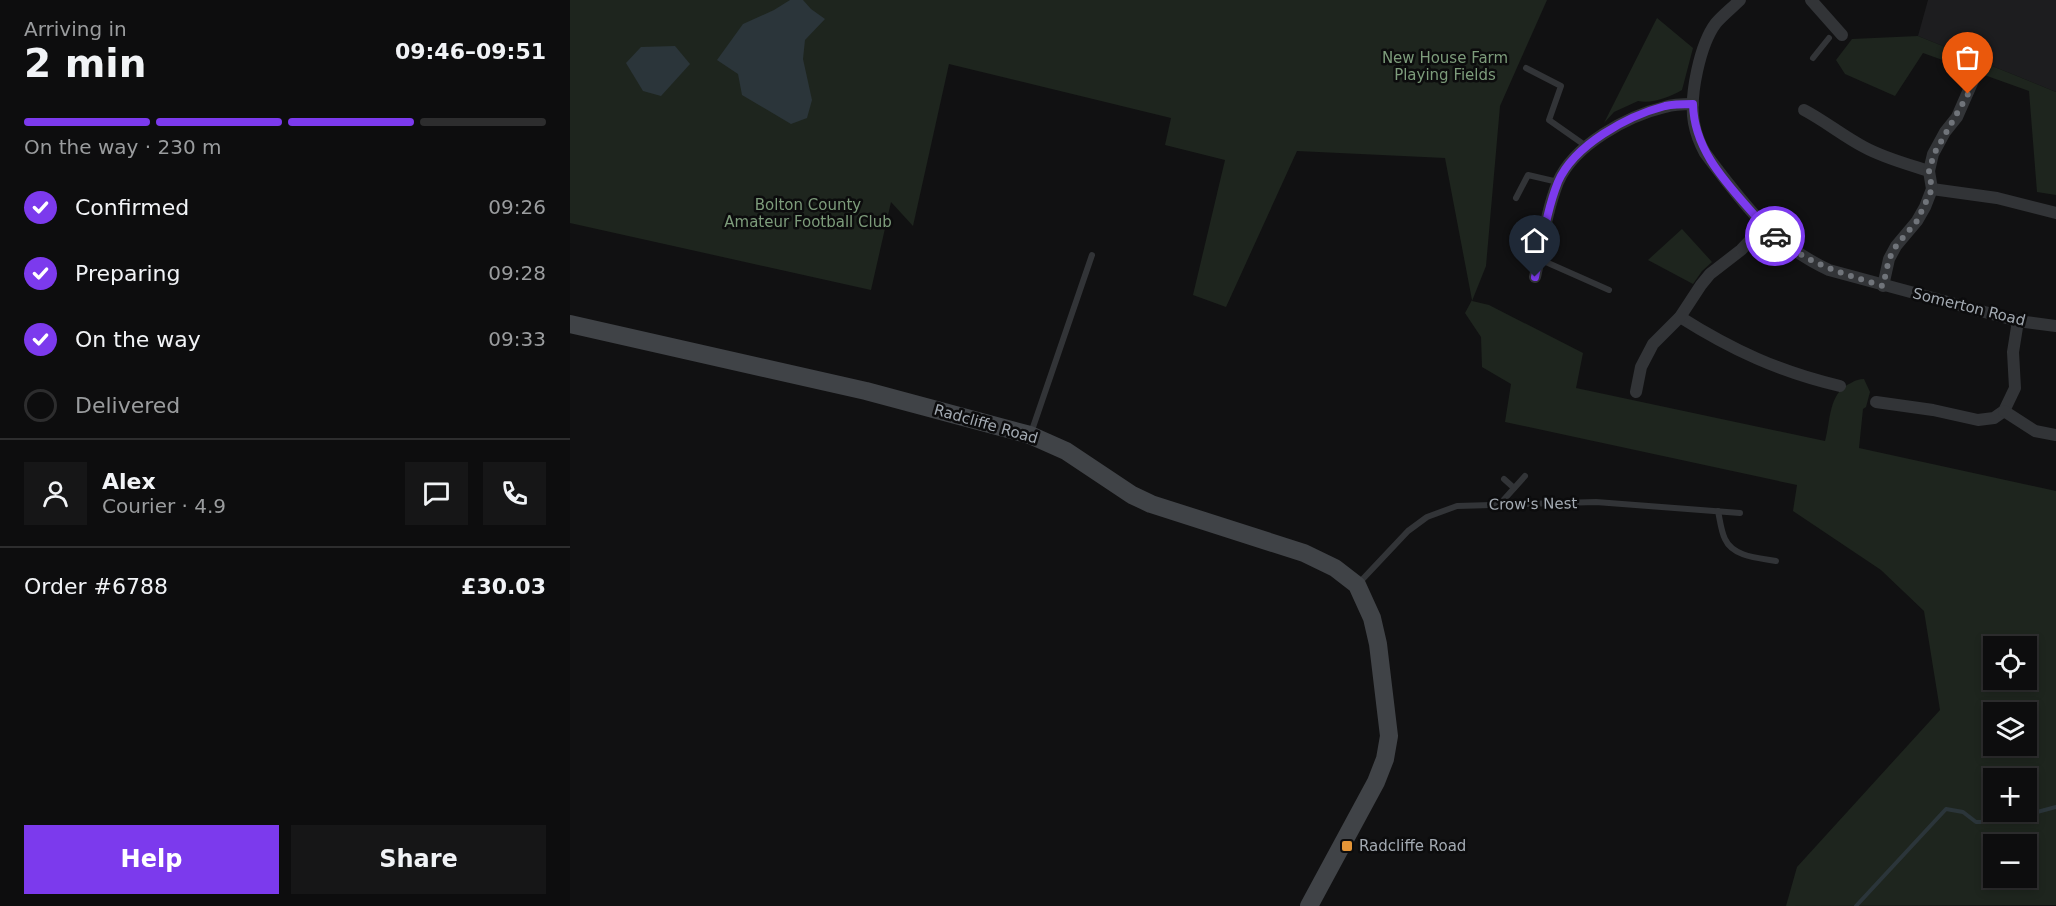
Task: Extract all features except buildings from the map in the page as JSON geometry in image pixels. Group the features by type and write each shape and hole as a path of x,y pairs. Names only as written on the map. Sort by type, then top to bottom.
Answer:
{"main road":[{"name":"Radcliffe Road","path":"570,324 867,391 1030,435 1066,451 1132,495 1152,504 1304,552 1335,568 1357,585 1372,618 1378,644 1389,736 1385,759 1376,782 1309,906"}],"street":[{"name":"Somerton Road","path":"1739,0 1716,23 1706,41 1696,78 1693,104 1695,129 1705,153 1764,226 1806,259 1829,270 2018,321 2056,326"},
{"path":"1811,0 1836,34"},
{"path":"1883,286 1889,259 1896,246 1917,221 1932,189 1929,171 1937,147 1957,117 1963,92 1975,76"},
{"path":"1535,277 1540,246 1558,182 1570,162 1586,146 1642,114 1665,106 1693,104"},
{"path":"1804,110 1836,134 1883,156 1929,171"},
{"path":"1932,189 2042,205 2056,213"},
{"path":"1633,384 1648,352 1680,317 1710,274 1741,250 1764,226"},
{"path":"1680,317 1719,342 1744,354 1831,388"},
{"path":"1884,399 1978,420 1994,418 2004,411 2015,388 2013,352 2018,321"},
{"path":"2004,411 2035,430 2056,435"}],"lane":[{"path":"1813,58 1836,34"},
{"path":"1526,68 1561,86 1549,120 1586,146"},
{"path":"1516,198 1528,175 1558,182"},
{"path":"1030,435 1092,255"},
{"path":"1539,258 1609,290"},
{"path":"1499,505 1525,476"},
{"path":"1504,479 1514,488"},
{"name":"Crow's Nest","path":"1357,585 1408,531 1426,517 1457,506 1596,502 1740,513"},
{"path":"1718,511 1725,541 1732,548 1740,554 1776,561"}],"shaded area":[{"path":"790,0 803,0 825,19 805,40 803,59 812,100 807,118 791,124 742,95 738,74 717,60 743,24"},
{"path":"1928,0 2056,0 2056,92 1918,36"},
{"path":"675,46 690,64 661,96 643,91 626,63 641,47"}],"green space":[{"path":"570,0 1547,0 1500,106 1486,266 1472,301 1489,305 1583,353 1576,388 1825,441 1834,400 1838,393 1853,382 1864,379 1870,392 1866,407 1863,409 1859,448 2056,491 2056,905 1786,906 1797,867 1940,710 1924,611 1881,570 1793,511 1797,485 1505,422 1511,384 1482,367 1481,337 1465,313 1472,300 1445,158 1297,151 1226,307 1193,295 1225,160 1165,145 1171,118 949,64 913,226 891,202 871,290 570,223"},
{"path":"1657,18 1693,48 1682,90 1649,102 1638,101 1614,112 1604,123"},
{"path":"1918,36 2056,92 2056,195 2037,192 2029,91 1923,53 1895,96 1845,74 1836,60 1852,39"},
{"path":"1682,229 1712,262 1693,284 1648,260"}],"waterway":[{"path":"1856,906 1946,809 1963,812 1976,822 2000,822 2056,807"}],"way so far":[{"path":"1775,236 1806,259 1829,270 1883,286 1889,259 1896,246 1917,221 1932,189 1929,171 1934,154 1968,94"}],"place":[{"name":"Radcliffe Road","path":"1347,846"}],"route":[{"path":"1535,277 1540,246 1558,182 1570,162 1586,146 1610,131 1642,114 1665,106 1693,104 1695,129 1705,153 1764,226 1775,236"}],"park label":[{"name":"New House Farm Playing Fields","path":"1445,66"},
{"name":"Bolton County Amateur Football Club","path":"808,214"}]}
